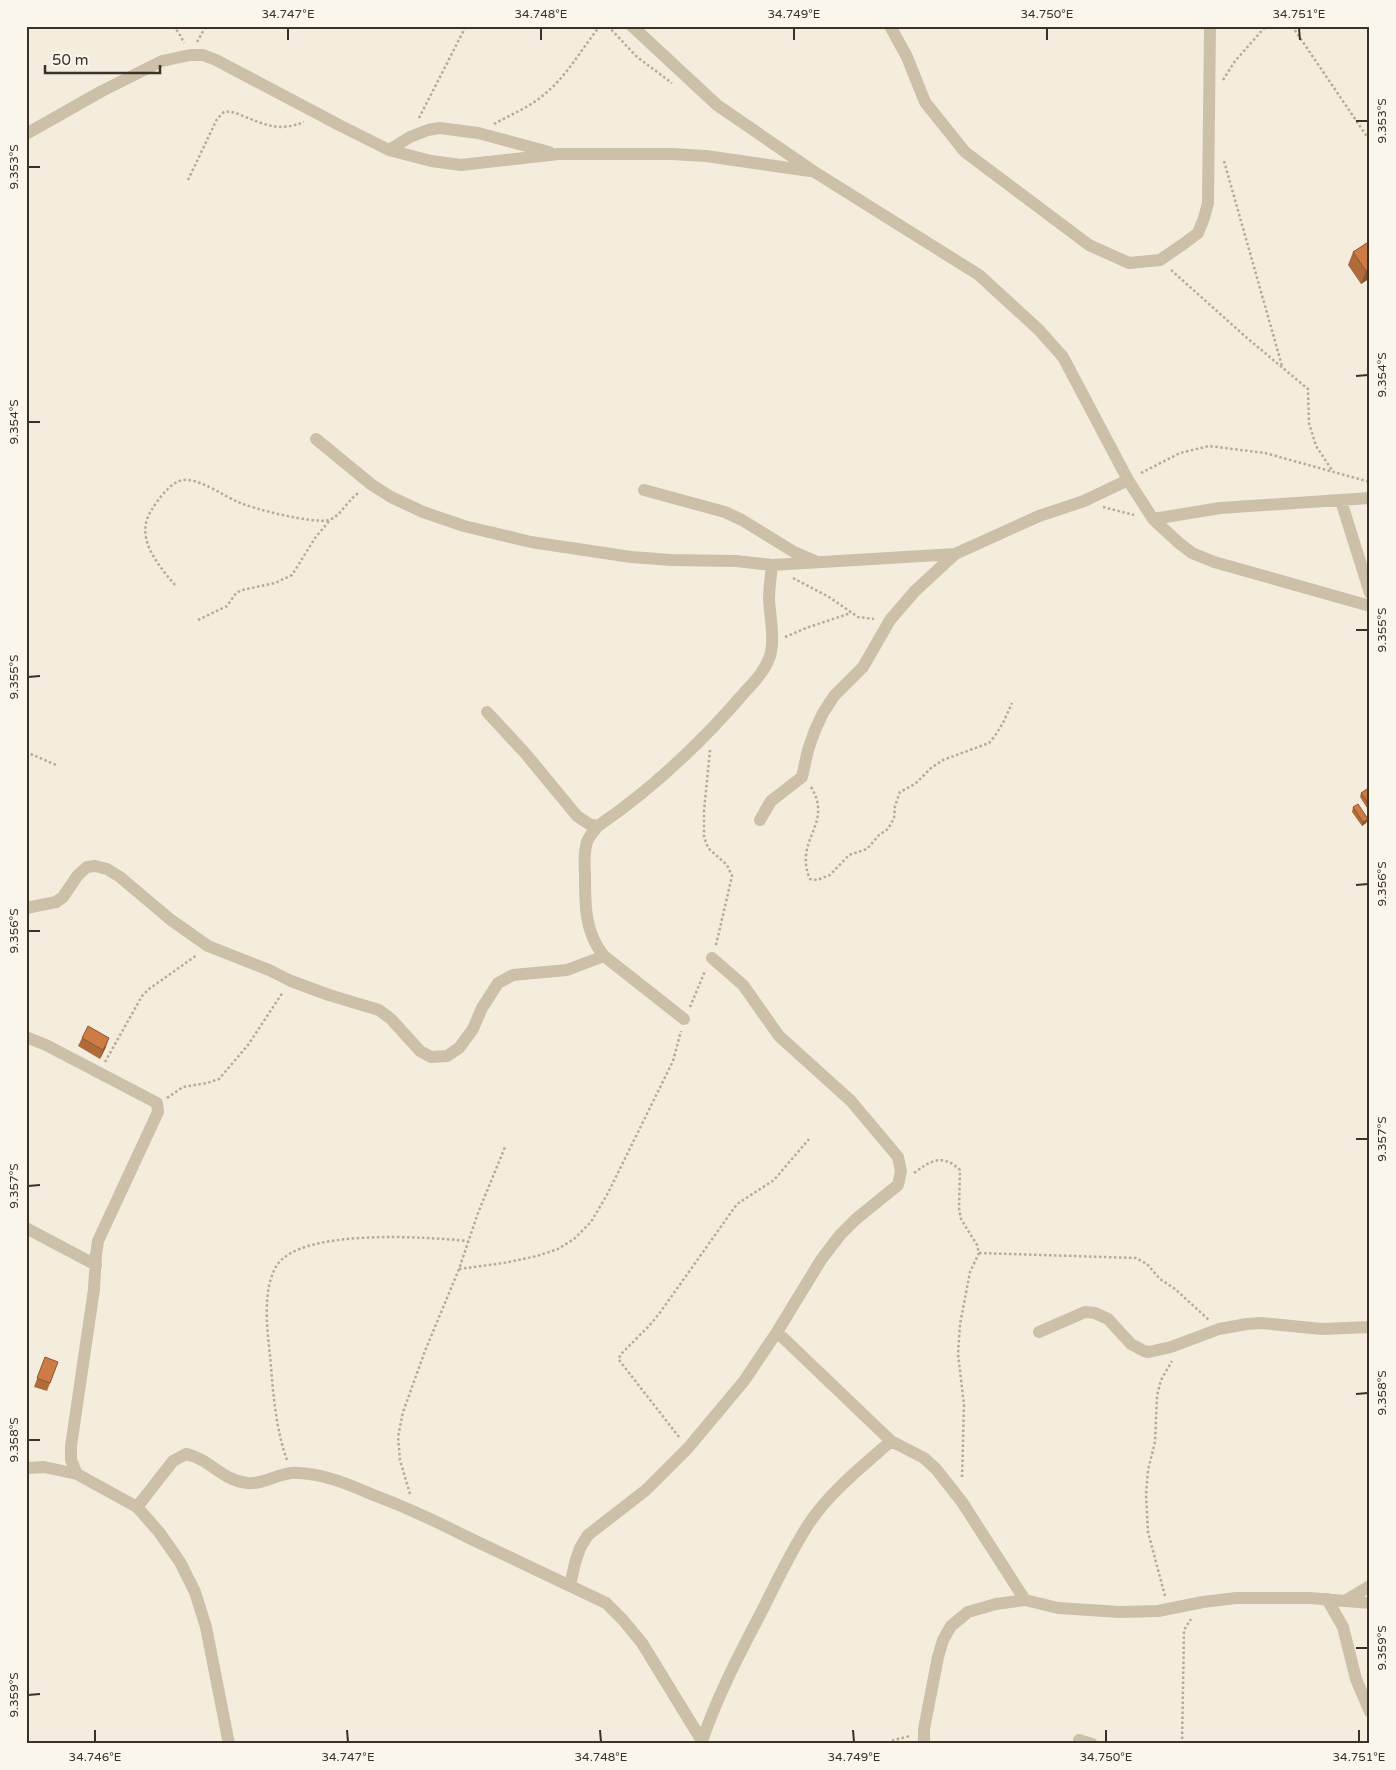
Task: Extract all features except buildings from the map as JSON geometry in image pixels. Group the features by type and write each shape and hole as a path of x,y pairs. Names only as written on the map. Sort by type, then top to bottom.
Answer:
{"street":[{"path":"632,26 716,105 813,171 979,275 1039,330 1063,356 1097,424 1128,480 1153,519 1179,543 1192,553 1214,562 1370,606"},
{"path":"890,26 907,57 925,102 965,152 1089,245 1129,263 1160,260 1198,233 1204,218 1208,202 1210,26"},
{"path":"26,134 162,61 190,55 203,55 389,150 431,161 461,165 559,154 672,154 706,156 813,171"},
{"path":"389,150 410,137 428,130 440,128 478,133 559,154"},
{"path":"316,439 372,485 391,497 423,512 464,526 531,542 631,557 736,561 772,565 955,554"},
{"path":"760,820 771,801 802,777 808,750 823,713 834,696 863,667 890,620 914,591 955,554 1039,516 1084,501 1128,480"},
{"path":"644,490 725,512 742,520 794,552 817,562"},
{"path":"1153,519 1220,508 1370,498"},
{"path":"1341,501 1370,593"},
{"path":"684,1019 604,956 596,945 585,911 584,852 588,840 598,826 642,794 672,768 731,708 763,671 770,656 771,645 769,597 772,565"},
{"path":"487,712 525,753 578,816 589,824 598,826"},
{"path":"26,908 56,902 63,897 78,875 87,867 95,866 107,869 120,877 171,920 208,946 269,970 291,981 329,995 380,1010 391,1019 420,1051 431,1057 447,1056 459,1048 473,1029 482,1008 498,983 513,976 567,970 604,956"},
{"path":"570,1586 574,1563 580,1548 588,1536 646,1490 688,1448 744,1381 777,1332 821,1260 840,1235 856,1219 898,1185 901,1172 898,1157 851,1101 779,1036 744,985 712,958"},
{"path":"26,1037 46,1045 158,1103 158,1112 98,1241 94,1289 71,1446 71,1460 77,1474"},
{"path":"26,1228 96,1265"},
{"path":"1039,1332 1051,1325 1088,1312 1096,1313 1108,1319 1132,1344 1144,1351 1154,1351 1231,1326 1261,1323 1322,1329 1370,1326"},
{"path":"777,1332 891,1441 924,1458 936,1469 962,1502 1025,1600"},
{"path":"702,1742 716,1702 739,1654 788,1558 811,1521 835,1492 891,1441"},
{"path":"137,1507 173,1461 186,1454 203,1459 217,1472 230,1479 248,1484 298,1472 338,1480 414,1511 606,1603 642,1643 702,1742"},
{"path":"26,1468 44,1467 77,1474 137,1507 159,1532 180,1562 195,1592 206,1627 229,1744"},
{"path":"1345,1602 1370,1586"},
{"path":"924,1744 924,1729 943,1640 951,1626 968,1612 996,1604 1025,1600 1058,1608 1107,1612 1168,1610 1236,1598 1328,1599 1370,1604"},
{"path":"1328,1599 1343,1627 1356,1679 1370,1712"},
{"path":"1079,1740 1092,1744"}],"path":[{"path":"173,26 179,33 190,55"},
{"path":"410,137 466,26"},
{"path":"478,133 535,102 548,92 572,64 600,26"},
{"path":"1223,81 1235,60 1266,26"},
{"path":"1292,26 1370,141"},
{"path":"188,180 217,119 224,112 232,112 272,127 292,126 318,114"},
{"path":"1223,160 1282,366"},
{"path":"1160,260 1246,338 1308,389 1309,423 1316,446 1332,470"},
{"path":"1128,480 1180,453 1209,446 1265,453 1370,482"},
{"path":"175,585 153,558 146,539 146,524 150,512 177,482 184,480 196,481 257,510 318,521 330,520 336,517 357,493 372,485"},
{"path":"1084,501 1113,511 1153,519"},
{"path":"198,620 227,606 236,593 242,590 274,583 292,575 330,520"},
{"path":"792,578 829,597 851,613 866,619 890,620"},
{"path":"771,645 806,628 851,613"},
{"path":"802,777 810,786 819,805 818,818 806,850 805,860 810,879 817,880 830,875 849,855 867,849 879,835 888,829 894,818 895,806 900,792 915,784 930,768 943,760 989,743 1004,721 1012,703"},
{"path":"459,1269 504,1264 537,1256 558,1249 574,1239 591,1222 608,1193 672,1060 684,1019 702,976 712,958 732,876 727,865 708,848 704,837 704,811 711,728"},
{"path":"26,752 56,765"},
{"path":"99,1072 142,996 208,946"},
{"path":"158,1103 183,1087 218,1079 248,1045 291,981"},
{"path":"688,1448 619,1360 620,1355 659,1314 687,1273 719,1232 737,1204 774,1180 809,1139"},
{"path":"414,1511 400,1460 398,1438 403,1412 505,1147"},
{"path":"898,1185 929,1162 942,1160 953,1163 960,1170 959,1208 961,1219 977,1245 979,1253 970,1272 960,1324 958,1354 964,1405 962,1502"},
{"path":"298,1472 287,1461 280,1443 270,1362 266,1314 269,1286 277,1265 291,1252 308,1245 344,1240 390,1237 468,1241"},
{"path":"979,1253 1136,1258 1147,1264 1160,1279 1175,1289 1219,1329"},
{"path":"1168,1610 1148,1532 1146,1495 1148,1470 1155,1442 1156,1396 1161,1380 1183,1343"},
{"path":"1182,1744 1184,1630 1207,1602"},
{"path":"888,1744 894,1740 914,1735 924,1729"}]}
